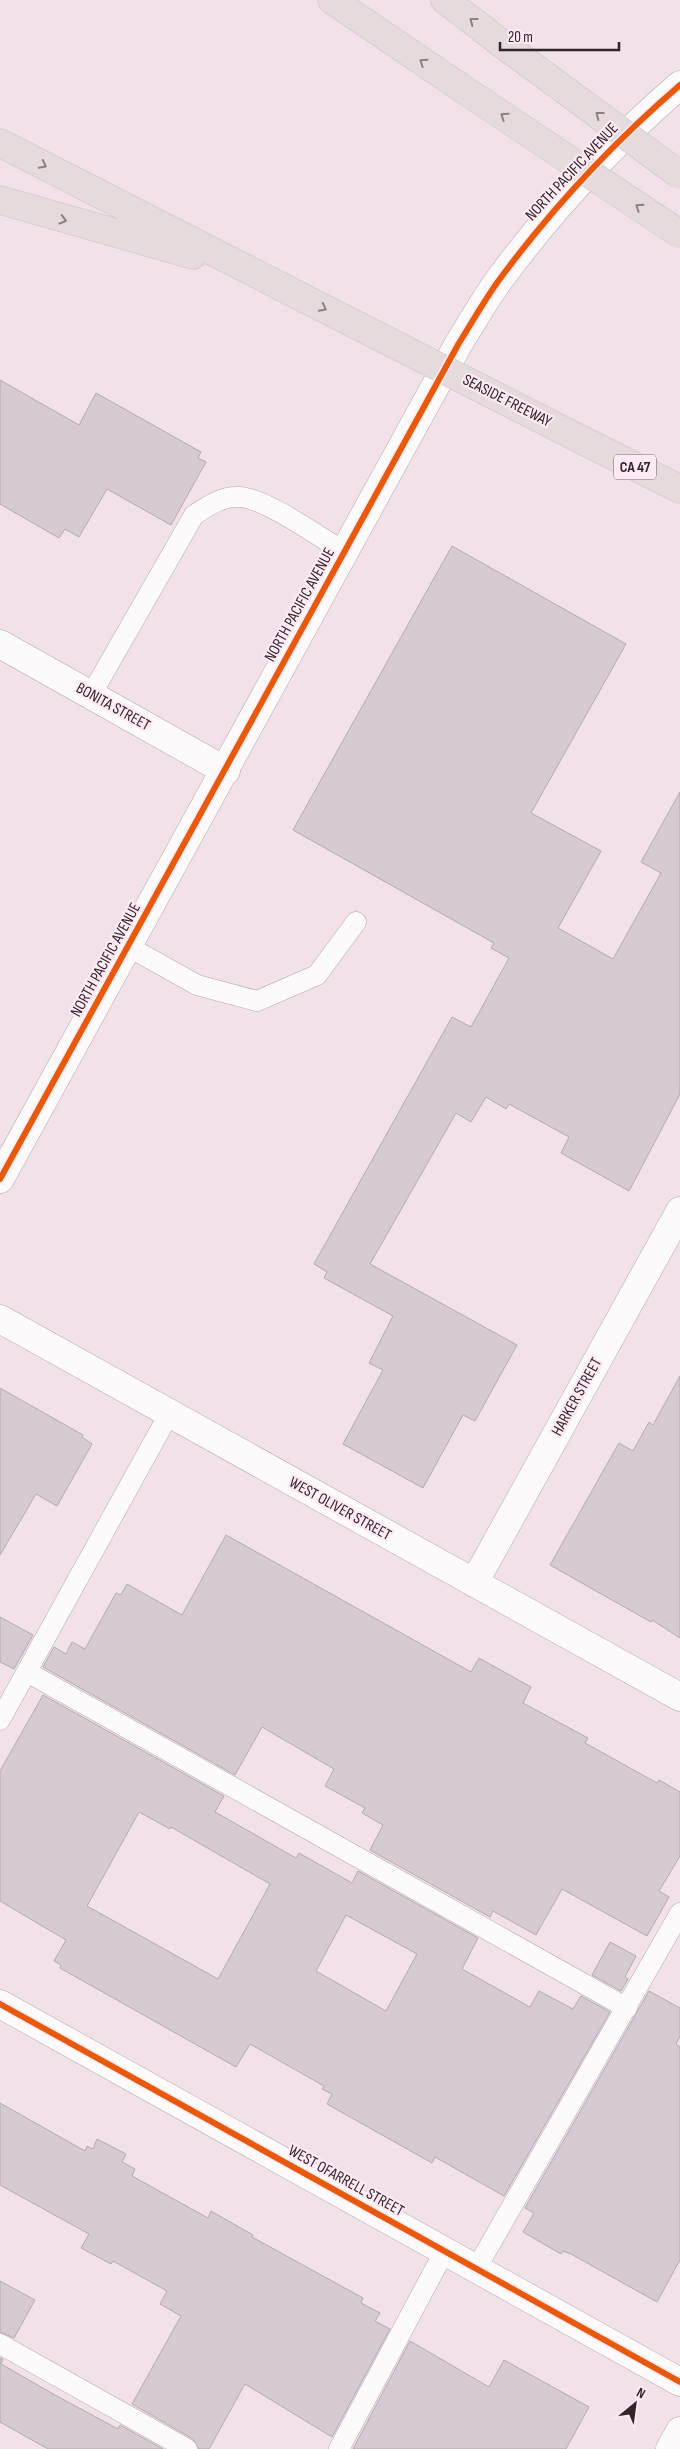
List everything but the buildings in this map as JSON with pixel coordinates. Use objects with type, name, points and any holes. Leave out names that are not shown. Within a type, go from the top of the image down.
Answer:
[{"type":"highway","points":[[332,0],[680,234]]},
{"type":"highway","points":[[445,0],[680,175]]},
{"type":"highway","points":[[0,143],[247,269]]},
{"type":"highway","points":[[0,200],[24,209],[247,269]]},
{"type":"highway","name":"SEASIDE FREEWAY","points":[[247,269],[680,490]]},
{"type":"street","name":"NORTH PACIFIC AVENUE","points":[[0,1179],[459,343],[501,277],[554,208],[644,116],[680,85]]},
{"type":"street","name":"BONITA STREET","points":[[0,644],[226,770]]},
{"type":"street","name":"HARKER STREET","points":[[474,1582],[680,1211]]},
{"type":"street","name":"WEST OLIVER STREET","points":[[0,1319],[680,1697]]},
{"type":"street","name":"WEST OFARRELL STREET","points":[[0,2004],[680,2382]]},
{"type":"street","points":[[670,2449],[680,2431]]},
{"type":"lane","points":[[91,695],[194,515],[216,501],[240,497],[265,504],[345,552]]},
{"type":"lane","points":[[129,947],[198,984],[257,1001],[317,975],[356,922]]},
{"type":"lane","points":[[0,1720],[169,1414]]},
{"type":"lane","points":[[27,1672],[627,2008]]},
{"type":"lane","points":[[476,2269],[680,1913]]},
{"type":"lane","points":[[339,2449],[444,2252]]},
{"type":"lane","points":[[0,2344],[187,2449]]},
{"type":"cycle path","points":[[0,1179],[459,343],[480,309],[522,250],[564,200],[608,152],[680,85]]},
{"type":"cycle path","points":[[0,2004],[680,2382]]}]
